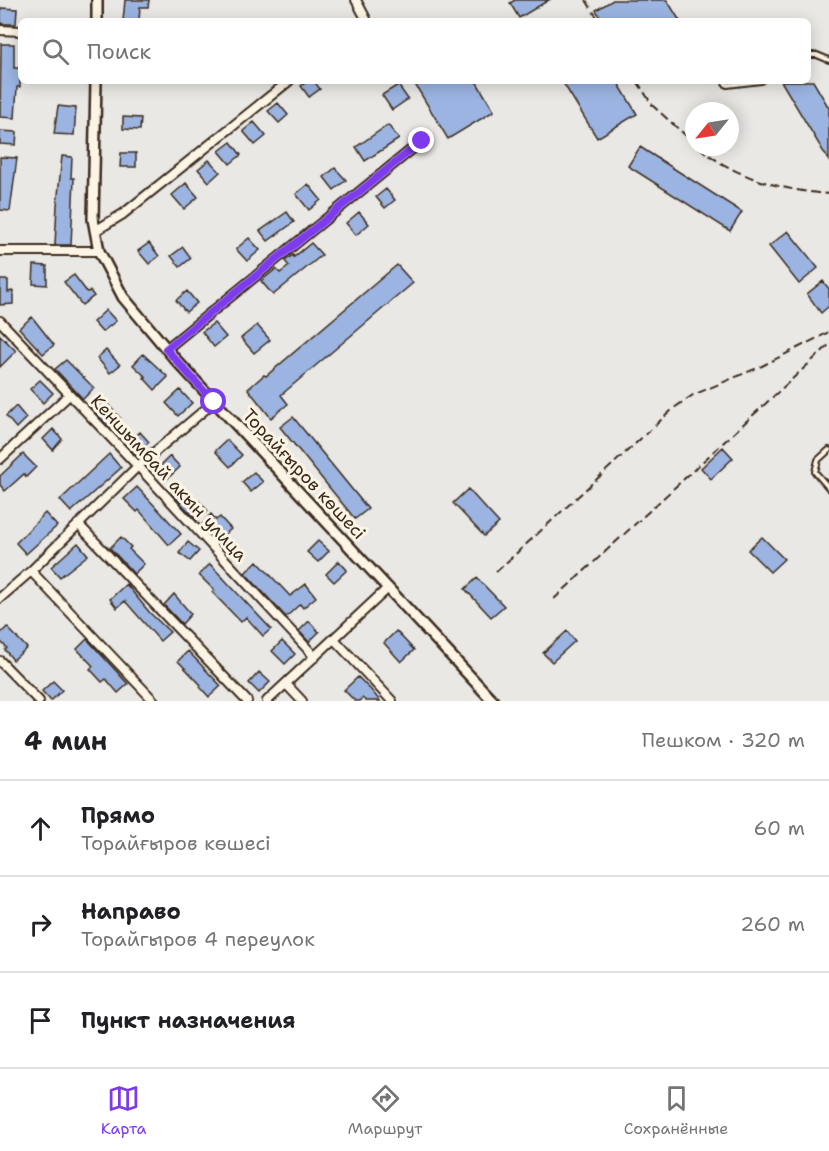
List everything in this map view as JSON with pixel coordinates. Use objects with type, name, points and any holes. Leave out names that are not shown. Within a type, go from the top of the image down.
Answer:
[{"type":"street","points":[[97,18],[98,0]]},
{"type":"street","points":[[356,0],[364,18]]},
{"type":"street","points":[[0,30],[18,31]]},
{"type":"street","name":"Торайғыров көшесі","points":[[96,84],[93,219],[99,251],[123,297],[214,402],[493,701]]},
{"type":"street","points":[[95,231],[123,214],[285,84]]},
{"type":"street","points":[[166,349],[422,141]]},
{"type":"street","points":[[0,251],[99,251]]},
{"type":"street","name":"Кеншымбай акын улица","points":[[1,323],[138,466],[315,657]]},
{"type":"street","points":[[0,459],[69,395]]},
{"type":"street","points":[[0,598],[32,571],[138,466],[214,402]]},
{"type":"street","points":[[78,524],[247,701]]},
{"type":"street","points":[[32,571],[154,701]]},
{"type":"street","points":[[267,701],[388,588]]},
{"type":"street","points":[[334,639],[392,701]]},
{"type":"street","points":[[0,661],[39,701]]},
{"type":"street","points":[[286,684],[302,701]]},
{"type":"lane","points":[[811,55],[829,60]]},
{"type":"lane","points":[[829,450],[818,460],[815,472],[829,488]]},
{"type":"building","points":[[125,0],[149,0],[148,7],[140,7],[139,18],[123,18]]},
{"type":"building","points":[[515,0],[549,0],[519,18],[510,3]]},
{"type":"building","points":[[613,0],[667,0],[678,18],[600,18],[596,10]]},
{"type":"building","points":[[1,8],[17,9],[16,24],[1,24]]},
{"type":"building","points":[[1,44],[14,44],[14,68],[18,68],[18,84],[20,84],[20,87],[17,87],[15,118],[0,117]]},
{"type":"building","points":[[813,81],[829,108],[829,161],[783,84],[811,84]]},
{"type":"building","points":[[316,84],[320,89],[309,97],[301,86]]},
{"type":"building","points":[[415,84],[478,84],[494,111],[448,139]]},
{"type":"building","points":[[564,84],[619,84],[637,114],[597,138]]},
{"type":"building","points":[[398,85],[408,99],[392,110],[382,95]]},
{"type":"building","points":[[278,103],[288,115],[279,123],[268,111]]},
{"type":"building","points":[[58,106],[76,108],[74,135],[54,134]]},
{"type":"building","points":[[123,117],[141,118],[140,130],[123,129]]},
{"type":"building","points":[[254,122],[266,136],[255,145],[243,131]]},
{"type":"building","points":[[388,125],[399,139],[365,161],[356,147]]},
{"type":"building","points":[[0,131],[17,132],[16,145],[0,144]]},
{"type":"building","points":[[231,142],[241,155],[230,164],[219,151]]},
{"type":"building","points":[[640,147],[742,212],[730,231],[628,166]]},
{"type":"building","points":[[121,153],[136,153],[136,167],[120,167]]},
{"type":"building","points":[[62,156],[72,157],[71,178],[74,178],[71,245],[55,245]]},
{"type":"building","points":[[0,157],[17,158],[10,211],[0,210]]},
{"type":"building","points":[[209,160],[220,172],[209,182],[198,169]]},
{"type":"building","points":[[335,168],[346,180],[334,190],[324,177]]},
{"type":"building","points":[[186,183],[198,197],[184,209],[172,195]]},
{"type":"building","points":[[308,184],[321,200],[309,210],[296,194]]},
{"type":"building","points":[[386,189],[395,200],[385,208],[376,197]]},
{"type":"building","points":[[287,212],[294,222],[268,241],[260,231]]},
{"type":"building","points":[[359,212],[369,224],[356,235],[346,223]]},
{"type":"building","points":[[788,231],[818,268],[799,284],[769,246]]},
{"type":"building","points":[[249,238],[260,250],[247,261],[236,249]]},
{"type":"building","points":[[149,243],[159,256],[149,264],[138,251]]},
{"type":"building","points":[[311,243],[322,255],[273,295],[261,281],[276,269],[280,273],[289,266],[285,261],[293,255],[294,257]]},
{"type":"building","points":[[183,247],[191,258],[180,267],[171,256]]},
{"type":"building","points":[[34,265],[47,266],[47,285],[33,284]]},
{"type":"building","points":[[397,265],[413,283],[281,395],[288,404],[271,418],[248,389]]},
{"type":"building","points":[[74,275],[87,292],[90,291],[94,296],[82,305],[64,282]]},
{"type":"building","points":[[0,280],[8,280],[8,292],[13,291],[13,304],[0,305]]},
{"type":"building","points":[[823,281],[829,289],[829,306],[821,313],[807,294]]},
{"type":"building","points":[[187,291],[197,303],[186,312],[176,300]]},
{"type":"building","points":[[106,310],[116,321],[102,332],[93,322]]},
{"type":"building","points":[[32,317],[54,345],[43,354],[19,328]]},
{"type":"building","points":[[214,323],[226,337],[214,347],[202,332]]},
{"type":"building","points":[[257,325],[270,340],[254,353],[241,338]]},
{"type":"building","points":[[0,335],[16,351],[0,367]]},
{"type":"building","points":[[106,350],[120,365],[110,373],[97,358]]},
{"type":"building","points":[[143,354],[168,377],[155,390],[144,378],[146,377],[133,365]]},
{"type":"building","points":[[66,360],[94,388],[83,399],[55,369]]},
{"type":"building","points":[[40,380],[53,393],[43,403],[30,389]]},
{"type":"building","points":[[180,390],[192,403],[178,416],[166,403]]},
{"type":"building","points":[[102,398],[121,419],[110,428],[91,408]]},
{"type":"building","points":[[16,406],[26,418],[16,428],[6,416]]},
{"type":"building","points":[[293,417],[368,509],[355,519],[280,427]]},
{"type":"building","points":[[53,429],[62,439],[53,450],[43,439]]},
{"type":"building","points":[[140,432],[149,442],[136,455],[126,445]]},
{"type":"building","points":[[227,440],[242,455],[230,467],[215,451]]},
{"type":"building","points":[[723,447],[733,458],[711,479],[701,468]]},
{"type":"building","points":[[23,454],[36,467],[26,477],[24,474],[5,491],[0,485],[0,476]]},
{"type":"building","points":[[109,454],[121,468],[71,512],[60,500]]},
{"type":"building","points":[[170,456],[180,467],[166,480],[156,470]]},
{"type":"building","points":[[254,472],[263,482],[251,492],[242,482]]},
{"type":"building","points":[[137,487],[181,534],[169,545],[139,510],[137,512],[124,499]]},
{"type":"building","points":[[179,488],[193,504],[198,500],[208,511],[197,520],[172,494]]},
{"type":"building","points":[[468,489],[499,523],[484,536],[453,503]]},
{"type":"building","points":[[45,513],[57,526],[26,554],[16,543]]},
{"type":"building","points":[[211,514],[216,520],[220,517],[231,529],[217,542],[201,526]]},
{"type":"building","points":[[121,537],[144,564],[134,574],[110,548]]},
{"type":"building","points":[[762,537],[784,559],[770,572],[748,550]]},
{"type":"building","points":[[318,541],[329,551],[318,562],[307,552]]},
{"type":"building","points":[[188,542],[199,551],[190,561],[179,553]]},
{"type":"building","points":[[78,543],[88,555],[60,577],[51,567]]},
{"type":"building","points":[[257,561],[290,596],[306,584],[316,597],[303,608],[300,604],[286,617],[245,573]]},
{"type":"building","points":[[339,561],[347,570],[334,582],[326,574]]},
{"type":"building","points":[[210,564],[271,629],[263,636],[246,617],[241,622],[199,575]]},
{"type":"building","points":[[477,578],[504,606],[491,617],[465,589]]},
{"type":"building","points":[[126,584],[150,613],[170,632],[160,641],[125,601],[117,608],[110,599]]},
{"type":"building","points":[[174,594],[191,614],[182,624],[164,605]]},
{"type":"building","points":[[309,621],[319,632],[309,642],[299,631]]},
{"type":"building","points":[[7,627],[27,648],[13,660],[5,650],[7,648],[0,641],[0,634]]},
{"type":"building","points":[[396,631],[414,650],[401,662],[384,643]]},
{"type":"building","points":[[567,631],[575,641],[552,662],[543,653]]},
{"type":"building","points":[[87,639],[128,684],[118,693],[106,679],[102,682],[90,669],[93,666],[77,649]]},
{"type":"building","points":[[282,641],[295,654],[285,664],[272,651]]},
{"type":"building","points":[[188,651],[221,686],[209,697],[178,661]]},
{"type":"building","points":[[259,672],[270,682],[259,693],[249,683]]},
{"type":"building","points":[[358,677],[380,701],[366,701],[362,698],[355,701],[344,690]]},
{"type":"building","points":[[53,681],[62,690],[51,701],[42,691]]},
{"type":"railway","points":[[586,0],[597,18]]},
{"type":"railway","points":[[639,84],[653,106],[685,135]]},
{"type":"railway","points":[[710,156],[727,167],[760,181],[795,190],[829,194]]},
{"type":"railway","points":[[496,572],[674,408],[693,395],[762,366],[829,332]]},
{"type":"railway","points":[[554,599],[829,345]]},
{"type":"route","points":[[214,402],[166,349],[422,141]]}]
